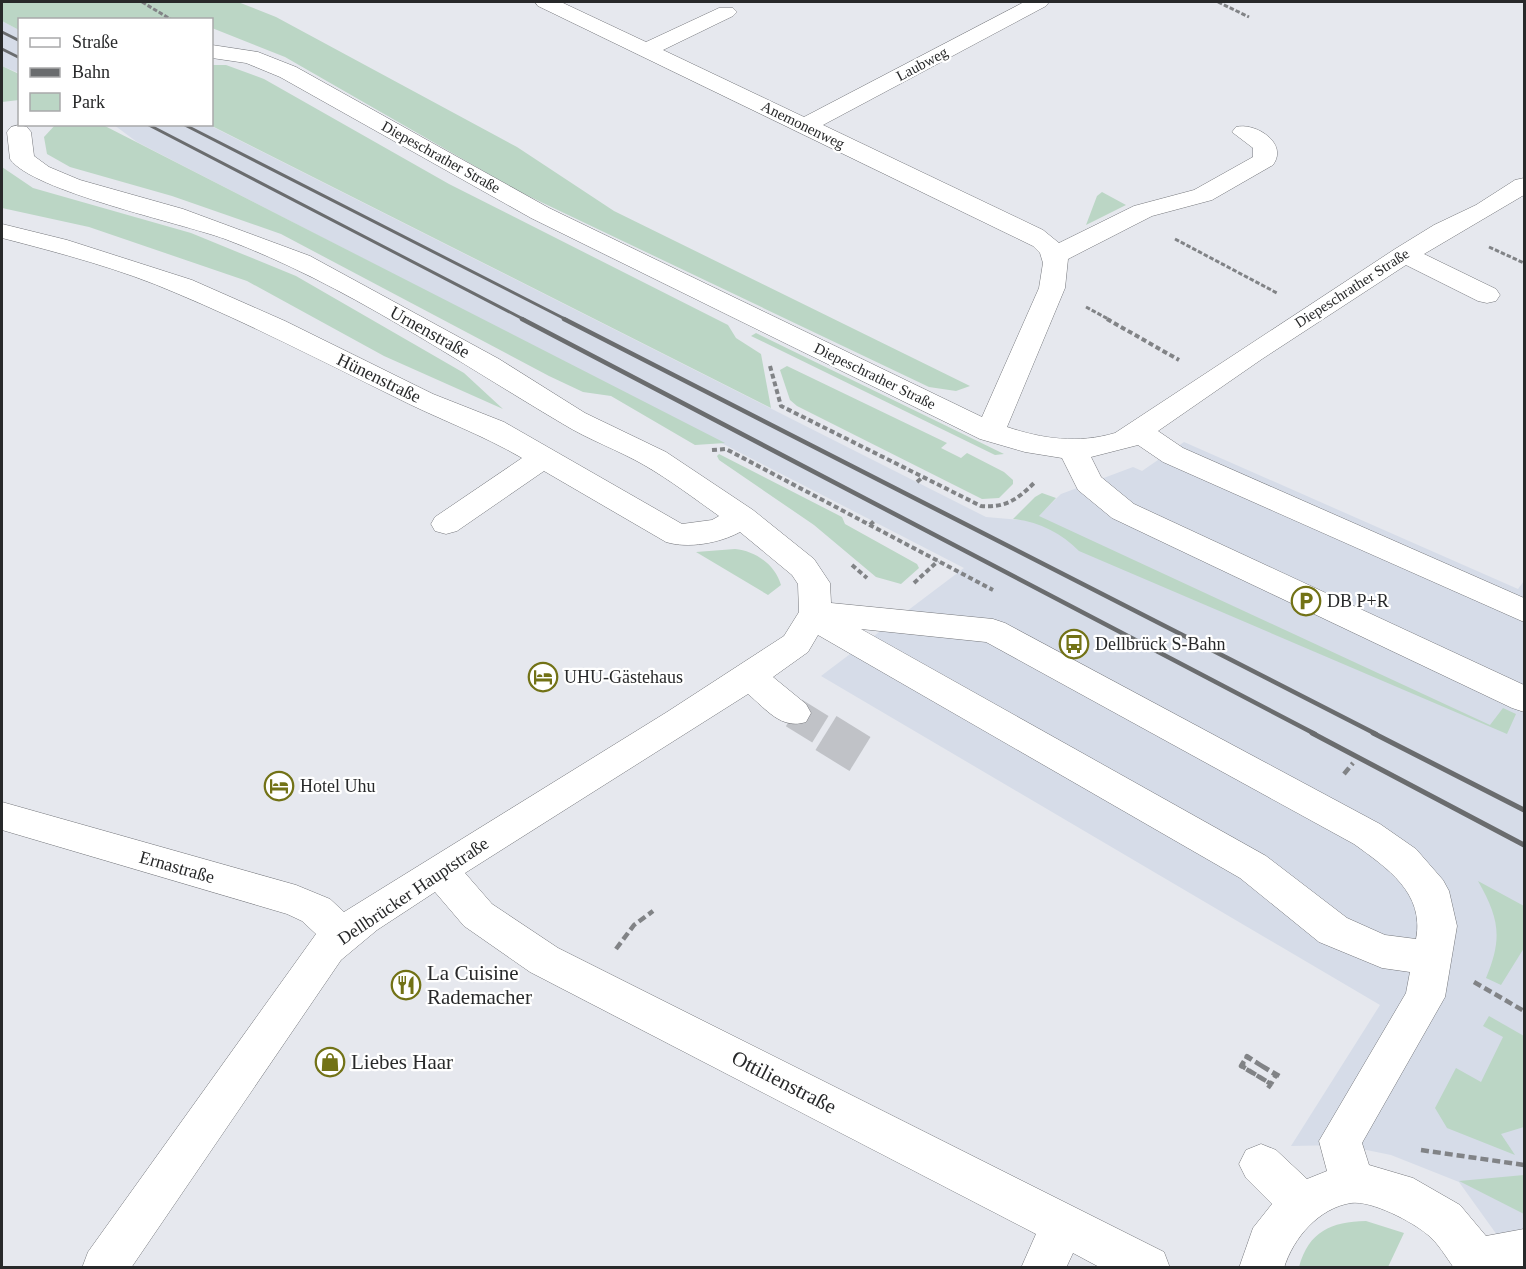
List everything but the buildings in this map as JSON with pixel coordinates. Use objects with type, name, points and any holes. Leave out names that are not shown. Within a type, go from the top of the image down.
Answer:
[{"type":"street","name":"Anemonenweg","points":[[546,2],[1034,235],[1055,255]]},
{"type":"street","name":"Laubweg","points":[[804,126],[1039,2]]},
{"type":"street","points":[[646,50],[726,12]]},
{"type":"street","name":"Diepeschrather Straße","points":[[213,52],[250,57],[288,72],[540,213],[990,432],[1038,447],[1065,450],[1101,448],[1125,440],[1404,254],[1443,230],[1485,210],[1524,185]]},
{"type":"street","name":"Urnenstraße","points":[[16,128],[22,159],[40,172],[71,185],[224,231],[301,261],[489,365],[575,419],[656,459],[742,517],[803,567],[814,583],[814,615]]},
{"type":"street","points":[[990,432],[1052,288],[1057,268],[1055,255],[1143,211],[1203,195],[1265,160],[1265,145],[1244,132]]},
{"type":"street","name":"Hünenstraße","points":[[2,231],[58,245],[183,286],[275,327],[423,400],[494,429],[677,535],[719,530],[742,517]]},
{"type":"street","points":[[1404,254],[1487,295]]},
{"type":"street","points":[[1138,431],[1173,455],[1524,611]]},
{"type":"street","points":[[1065,450],[1089,483],[1123,511],[1524,699]]},
{"type":"street","points":[[446,524],[543,458]]},
{"type":"street","points":[[814,615],[880,619],[993,631],[1367,834],[1404,860],[1430,891],[1438,926],[1425,997],[1340,1141],[1352,1182]]},
{"type":"street","points":[[814,615],[1253,867],[1334,930],[1382,951],[1432,958]]},
{"type":"street","name":"Dellbrücker Hauptstraße","points":[[104,1268],[327,948],[343,934],[440,871],[796,644],[814,615]]},
{"type":"street","points":[[749,676],[794,713]]},
{"type":"street","name":"Ernastraße","points":[[2,816],[296,902],[316,910],[343,934]]},
{"type":"street","name":"Ottilienstraße","points":[[440,871],[478,915],[544,960],[1148,1268]]},
{"type":"street","points":[[1261,1164],[1301,1202]]},
{"type":"street","points":[[1261,1268],[1269,1243],[1301,1202],[1352,1182],[1398,1193],[1443,1220],[1480,1264],[1524,1251]]},
{"type":"street","points":[[1043,1268],[1063,1224]]},
{"type":"path","points":[[142,2],[169,18]]},
{"type":"path","points":[[1218,2],[1249,17]]},
{"type":"path","points":[[1132,216],[1314,313]]},
{"type":"path","points":[[1052,288],[1214,380]]},
{"type":"path","points":[[774,358],[770,364],[781,406],[981,506],[999,509],[1012,504],[1065,450]]},
{"type":"path","points":[[710,450],[726,449],[996,592]]},
{"type":"path","points":[[918,482],[923,477]]},
{"type":"path","points":[[870,525],[874,521]]},
{"type":"path","points":[[590,983],[634,925],[653,911]]},
{"type":"path","points":[[1432,958],[1524,1011]]},
{"type":"path","points":[[1247,1056],[1276,1075],[1269,1086],[1241,1066],[1247,1056]]},
{"type":"path","points":[[1269,1086],[1242,1066],[1247,1057],[1281,1077]]},
{"type":"shaded area","points":[[2,21],[18,29],[18,73],[2,66]]},
{"type":"shaded area","points":[[115,126],[211,126],[986,517],[1033,521],[1061,494],[1133,467],[1142,471],[1184,442],[1518,589],[1524,581],[1524,1267],[1520,1267],[1459,1182],[1391,1155],[1342,1145],[1291,1146],[1380,1005],[821,676],[964,568],[137,142]]},
{"type":"green space","points":[[2,2],[238,2],[276,17],[517,147],[614,211],[970,386],[956,391],[929,387],[520,192],[285,57],[213,28],[213,18],[18,18],[18,29],[2,21]]},
{"type":"green space","points":[[213,65],[226,65],[264,79],[449,184],[728,325],[736,338],[761,354],[771,408],[212,126]]},
{"type":"green space","points":[[2,66],[18,74],[18,100],[2,102]]},
{"type":"green space","points":[[54,126],[105,126],[725,443],[695,445],[611,396],[583,392],[549,376],[281,234],[172,196],[70,167],[47,154],[44,137]]},
{"type":"green space","points":[[2,167],[33,188],[191,233],[296,276],[464,373],[503,409],[384,356],[247,281],[89,227],[2,208]]},
{"type":"green space","points":[[1102,192],[1126,205],[1086,225],[1097,196]]},
{"type":"green space","points":[[756,333],[1004,454],[995,455],[751,336]]},
{"type":"green space","points":[[787,366],[947,443],[941,448],[961,458],[967,453],[1004,472],[1013,480],[1013,484],[999,498],[982,499],[797,406],[790,400],[780,370]]},
{"type":"green space","points":[[719,454],[842,517],[845,524],[917,564],[919,568],[901,584],[876,577],[814,525],[719,460],[717,456]]},
{"type":"green space","points":[[1042,493],[1056,498],[1039,516],[1490,725],[1503,708],[1516,714],[1507,734],[1079,551],[1057,533],[1040,525],[1013,519]]},
{"type":"green space","points":[[735,549],[763,560],[774,571],[781,585],[768,595],[696,552]]},
{"type":"green space","points":[[1478,881],[1524,906],[1524,948],[1501,985],[1486,978],[1495,951],[1496,928],[1490,906]]},
{"type":"green space","points":[[1489,1016],[1524,1036],[1524,1127],[1501,1134],[1515,1155],[1447,1128],[1435,1108],[1456,1068],[1481,1082],[1503,1037],[1483,1026]]},
{"type":"green space","points":[[1524,1175],[1524,1214],[1459,1181]]},
{"type":"green space","points":[[1366,1221],[1404,1233],[1388,1267],[1299,1267],[1309,1245],[1323,1231],[1342,1224]]},
{"type":"tunnel","points":[[794,713],[828,734]]},
{"type":"tunnel","points":[[826,733],[860,754]]},
{"type":"railway","points":[[2,32],[18,40]]},
{"type":"railway","points":[[2,49],[18,57]]},
{"type":"railway","points":[[151,126],[525,320]]},
{"type":"railway","points":[[187,126],[567,320]]},
{"type":"railway","points":[[522,319],[1315,734]]},
{"type":"railway","points":[[564,319],[1376,734]]},
{"type":"railway","points":[[1312,733],[1524,845]]},
{"type":"railway","points":[[1373,733],[1524,810]]},
{"type":"place","name":"DB P+R","points":[[1306,601]]},
{"type":"place","name":"Dellbrück S-Bahn","points":[[1074,644]]},
{"type":"place","name":"UHU-Gästehaus","points":[[543,677]]},
{"type":"place","name":"Hotel Uhu","points":[[279,786]]},
{"type":"place","name":"La Cuisine Rademacher","points":[[406,985]]},
{"type":"place","name":"Liebes Haar","points":[[330,1062]]}]
